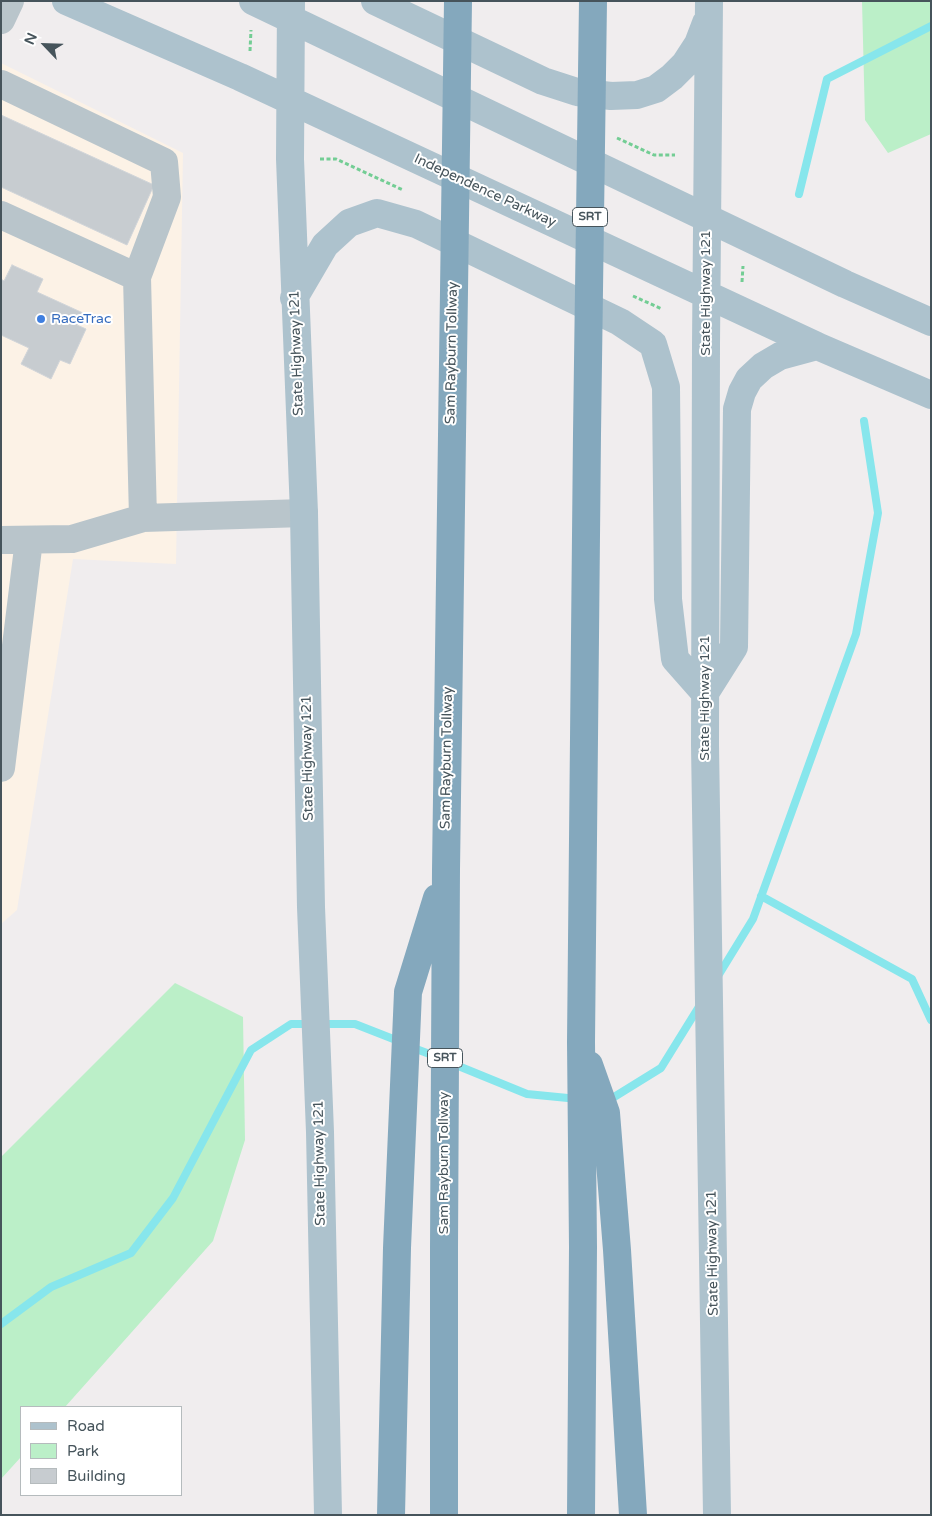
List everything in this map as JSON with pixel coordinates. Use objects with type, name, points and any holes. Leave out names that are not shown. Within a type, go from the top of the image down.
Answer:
[{"type":"highway","name":"Sam Rayburn Tollway","points":[[444,1515],[446,869],[458,1]]},
{"type":"highway","name":"SRT","points":[[581,1515],[583,1246],[581,1042],[586,434],[593,1]]},
{"type":"highway","points":[[391,1515],[397,1248],[408,992],[446,869]]},
{"type":"highway","points":[[581,1042],[606,1114],[617,1250],[633,1515]]},
{"type":"main road","name":"Independence Parkway","points":[[66,1],[290,100],[817,346],[931,395]]},
{"type":"main road","points":[[375,1],[543,81],[577,92],[611,96],[637,95],[656,88],[672,78],[685,64],[698,44],[709,9]]},
{"type":"main road","name":"State Highway 121","points":[[709,9],[706,217],[705,746],[717,1515]]},
{"type":"main road","name":"State Highway 121","points":[[290,10],[294,299],[304,513],[328,1515]]},
{"type":"main road","points":[[252,11],[290,10],[706,217],[845,284],[931,322]]},
{"type":"main road","points":[[294,299],[325,245],[349,223],[377,214],[416,224],[620,322],[653,344],[666,388],[668,599],[675,659],[705,694],[734,647],[737,409],[742,392],[750,379],[763,366],[780,356],[817,346]]},
{"type":"lane","points":[[1,20],[10,1]]},
{"type":"lane","points":[[1,84],[164,162],[167,197],[137,277],[143,518]]},
{"type":"lane","points":[[1,215],[137,277]]},
{"type":"lane","points":[[1,540],[72,539],[143,518],[304,513]]},
{"type":"lane","points":[[1,768],[29,540]]},
{"type":"path","points":[[250,54],[252,11]]},
{"type":"path","points":[[742,283],[743,259]]},
{"type":"shaded area","points":[[1,63],[183,153],[176,564],[73,559],[17,910],[1,924]]},
{"type":"green space","points":[[862,1],[931,1],[931,134],[888,153],[865,120]]},
{"type":"green space","points":[[175,983],[243,1017],[245,1140],[213,1241],[66,1406],[20,1406],[20,1458],[1,1479],[1,1157]]},
{"type":"building","points":[[1,115],[154,185],[127,245],[1,187]]},
{"type":"building","name":"RaceTrac","points":[[12,265],[43,279],[37,292],[83,313],[77,325],[86,329],[70,364],[60,360],[51,379],[21,364],[29,348],[1,335],[1,279],[4,281]]},
{"type":"waterway","points":[[799,194],[827,79],[931,26]]},
{"type":"waterway","points":[[718,976],[753,919],[856,634],[878,513],[864,421]]},
{"type":"waterway","points":[[761,896],[912,979],[931,1020]]},
{"type":"waterway","points":[[606,1102],[661,1068],[700,1005]]},
{"type":"waterway","points":[[1,1324],[51,1287],[131,1253],[173,1198],[251,1050],[291,1024],[355,1024],[401,1042]]},
{"type":"waterway","points":[[411,1047],[440,1058]]},
{"type":"waterway","points":[[451,1063],[527,1094],[578,1099]]},
{"type":"place","name":"RaceTrac","points":[[41,319]]}]
